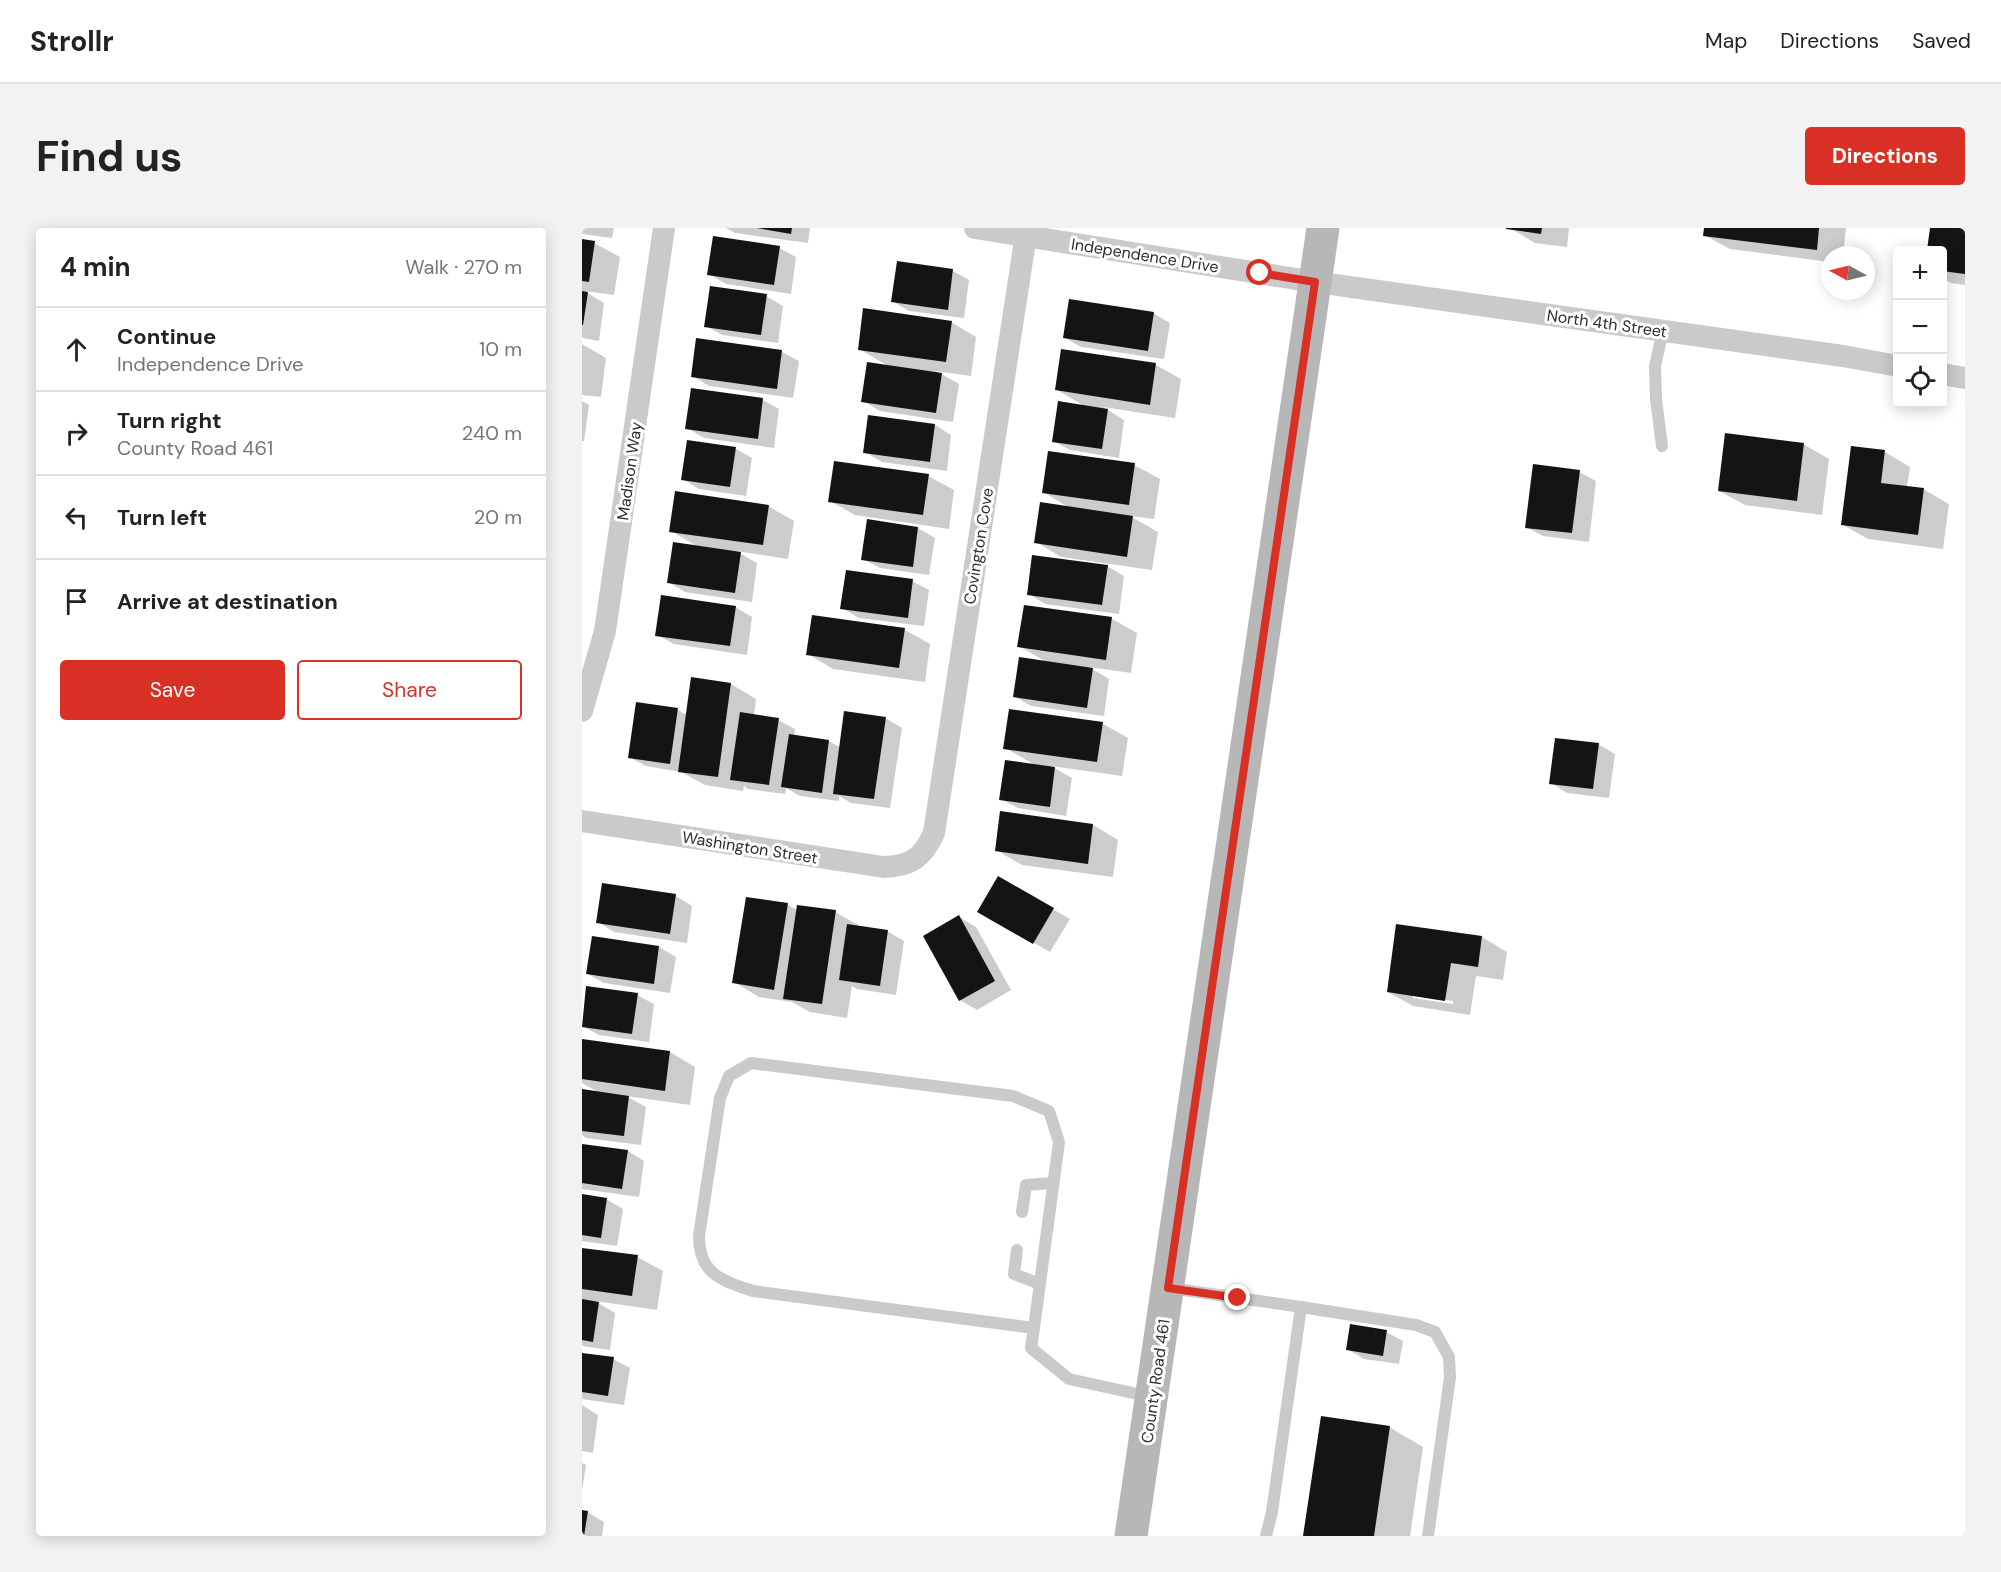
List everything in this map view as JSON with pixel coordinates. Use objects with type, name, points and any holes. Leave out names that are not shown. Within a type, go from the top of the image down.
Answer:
[{"type":"main road","name":"County Road 461","points":[[1131,1536],[1323,228]]},
{"type":"street","name":"Madison Way","points":[[582,711],[605,631],[664,228]]},
{"type":"street","name":"Independence Drive","points":[[975,228],[1027,233],[1315,282]]},
{"type":"street","name":"Covington Cove","points":[[916,859],[927,848],[934,833],[1027,233]]},
{"type":"street","name":"North 4th Street","points":[[1315,282],[1843,356],[1893,365]]},
{"type":"street","points":[[1947,375],[1965,378]]},
{"type":"street","name":"Washington Street","points":[[582,820],[884,867],[902,867],[916,859]]},
{"type":"lane","points":[[1662,446],[1656,399],[1655,366],[1663,331]]},
{"type":"lane","points":[[1034,1328],[753,1291],[729,1283],[709,1270],[699,1252],[699,1236],[720,1098],[729,1076],[751,1063],[1013,1096],[1049,1111],[1059,1142],[1053,1183],[1040,1284],[1034,1328],[1031,1348],[1069,1379],[1152,1398]]},
{"type":"lane","points":[[1022,1212],[1026,1185],[1053,1183]]},
{"type":"lane","points":[[1017,1250],[1014,1274],[1040,1284]]},
{"type":"lane","points":[[1168,1288],[1416,1325],[1435,1332],[1449,1357],[1450,1377],[1428,1536]]},
{"type":"lane","points":[[1266,1536],[1272,1512],[1301,1307]]},
{"type":"building","points":[[757,228],[792,228],[791,234]]},
{"type":"building","points":[[1506,228],[1542,228],[1541,234]]},
{"type":"building","points":[[1704,228],[1819,228],[1817,250],[1703,236]]},
{"type":"building","points":[[1930,228],[1965,228],[1965,274],[1947,272],[1947,246],[1928,246]]},
{"type":"building","points":[[713,236],[780,246],[774,285],[707,275]]},
{"type":"building","points":[[582,239],[595,241],[589,282],[582,281]]},
{"type":"building","points":[[897,261],[953,269],[948,310],[891,302]]},
{"type":"building","points":[[710,286],[767,294],[761,335],[704,327]]},
{"type":"building","points":[[582,291],[588,292],[583,325],[582,325]]},
{"type":"building","points":[[1069,299],[1154,312],[1148,351],[1063,338]]},
{"type":"building","points":[[863,308],[952,321],[946,362],[858,350]]},
{"type":"building","points":[[696,338],[782,350],[777,389],[691,377]]},
{"type":"building","points":[[1061,349],[1156,363],[1150,405],[1055,390]]},
{"type":"building","points":[[867,362],[942,373],[936,413],[861,402]]},
{"type":"building","points":[[691,388],[763,398],[758,439],[685,429]]},
{"type":"building","points":[[1058,401],[1108,409],[1102,449],[1052,442]]},
{"type":"building","points":[[868,415],[935,424],[930,462],[863,453]]},
{"type":"building","points":[[1725,433],[1804,443],[1797,501],[1718,491]]},
{"type":"building","points":[[687,440],[736,447],[730,487],[681,480]]},
{"type":"building","points":[[1851,446],[1885,450],[1881,483],[1924,488],[1918,535],[1841,525]]},
{"type":"building","points":[[1048,451],[1135,463],[1129,505],[1042,493]]},
{"type":"building","points":[[834,461],[929,474],[923,515],[828,502]]},
{"type":"building","points":[[1533,464],[1580,470],[1572,533],[1525,528]]},
{"type":"building","points":[[675,491],[769,505],[763,545],[669,532]]},
{"type":"building","points":[[1040,502],[1133,516],[1127,557],[1034,543]]},
{"type":"building","points":[[867,519],[918,527],[913,567],[861,560]]},
{"type":"building","points":[[673,542],[741,552],[735,593],[667,583]]},
{"type":"building","points":[[1032,555],[1108,565],[1102,605],[1027,595]]},
{"type":"building","points":[[846,570],[913,579],[908,618],[840,609]]},
{"type":"building","points":[[661,595],[736,606],[730,646],[655,636]]},
{"type":"building","points":[[1024,605],[1112,617],[1106,660],[1017,647]]},
{"type":"building","points":[[812,615],[905,628],[899,668],[806,655]]},
{"type":"building","points":[[1019,657],[1093,668],[1087,708],[1013,697]]},
{"type":"building","points":[[691,677],[731,683],[718,777],[678,772]]},
{"type":"building","points":[[636,702],[678,708],[670,764],[628,758]]},
{"type":"building","points":[[1009,709],[1103,722],[1097,762],[1003,749]]},
{"type":"building","points":[[844,711],[886,717],[874,799],[833,794]]},
{"type":"building","points":[[740,712],[779,718],[769,785],[730,780]]},
{"type":"building","points":[[789,734],[829,740],[822,793],[781,787]]},
{"type":"building","points":[[1555,738],[1599,743],[1593,789],[1549,784]]},
{"type":"building","points":[[1005,760],[1055,767],[1050,807],[999,800]]},
{"type":"building","points":[[1000,811],[1093,824],[1088,864],[995,851]]},
{"type":"building","points":[[998,876],[1054,908],[1033,944],[977,912]]},
{"type":"building","points":[[602,883],[676,894],[670,934],[596,923]]},
{"type":"building","points":[[746,897],[788,903],[774,990],[732,983]]},
{"type":"building","points":[[797,905],[836,910],[822,1004],[783,999]]},
{"type":"building","points":[[959,915],[995,981],[959,1001],[923,936]]},
{"type":"building","points":[[847,924],[888,930],[880,986],[839,980]]},
{"type":"building","points":[[1396,924],[1482,936],[1478,967],[1451,963],[1445,1001],[1387,992]]},
{"type":"building","points":[[592,936],[659,946],[654,984],[586,974]]},
{"type":"building","points":[[586,986],[638,993],[632,1034],[582,1027]]},
{"type":"building","points":[[582,1039],[670,1051],[665,1091],[582,1079]]},
{"type":"building","points":[[582,1089],[629,1096],[624,1136],[582,1131]]},
{"type":"building","points":[[582,1144],[628,1150],[622,1189],[582,1183]]},
{"type":"building","points":[[582,1194],[607,1198],[601,1238],[582,1235]]},
{"type":"building","points":[[582,1248],[638,1255],[632,1296],[582,1289]]},
{"type":"building","points":[[582,1299],[599,1302],[593,1342],[582,1340]]},
{"type":"building","points":[[1350,1324],[1387,1330],[1383,1356],[1346,1350]]},
{"type":"building","points":[[582,1353],[614,1357],[608,1396],[582,1392]]},
{"type":"building","points":[[1321,1416],[1390,1426],[1374,1536],[1303,1536]]},
{"type":"building","points":[[582,1510],[588,1511],[584,1536],[582,1536]]},
{"type":"route","points":[[1238,1298],[1168,1288],[1315,282],[1260,273]]}]
